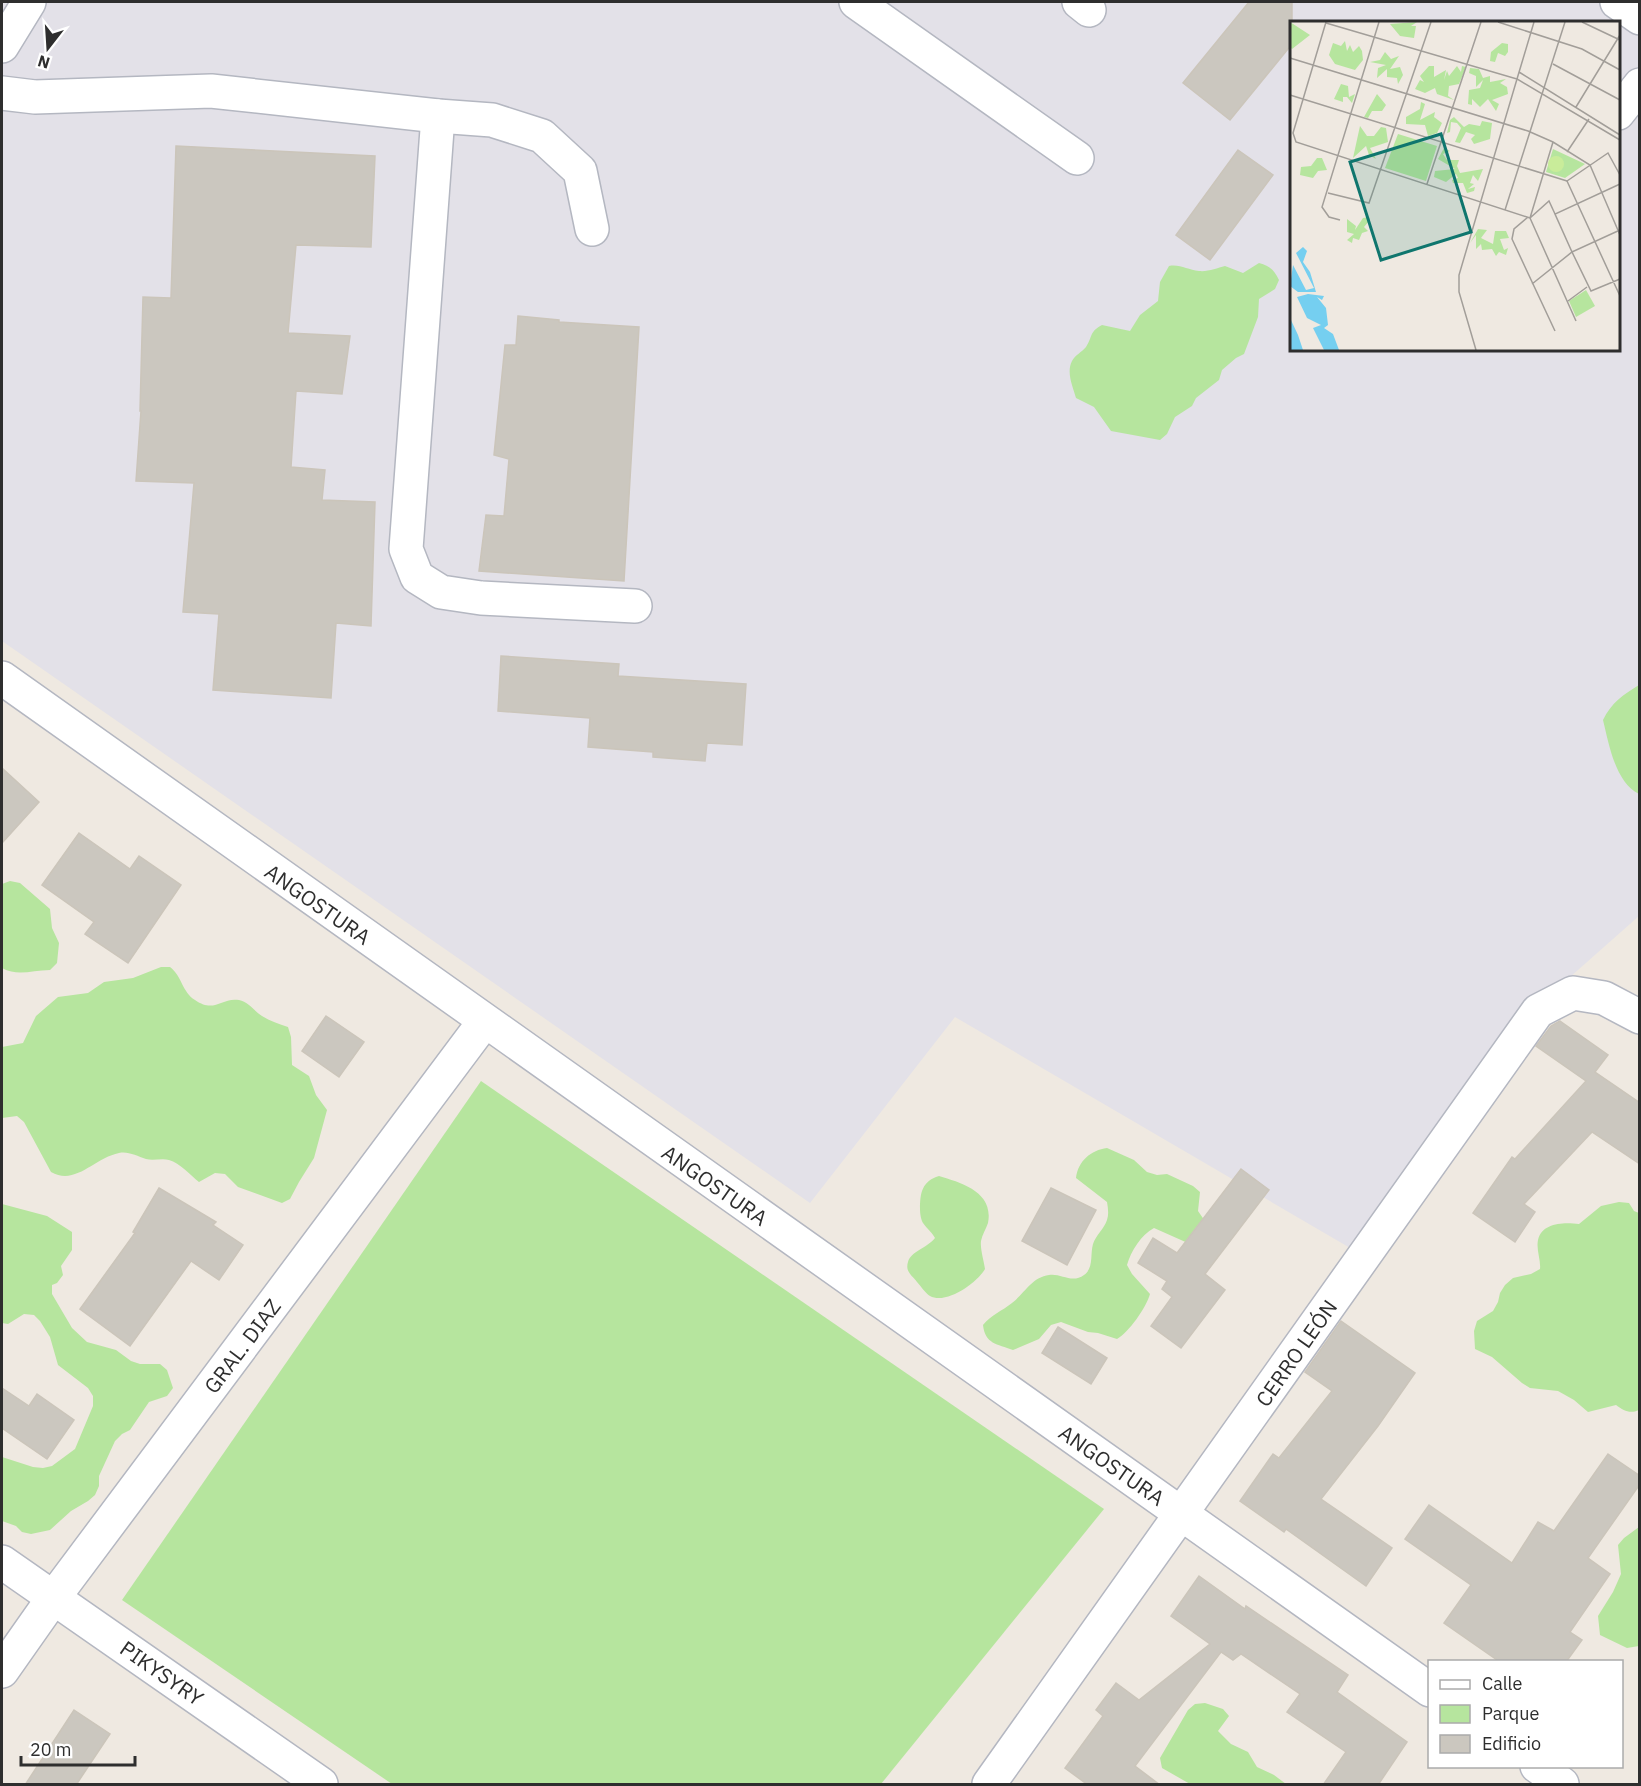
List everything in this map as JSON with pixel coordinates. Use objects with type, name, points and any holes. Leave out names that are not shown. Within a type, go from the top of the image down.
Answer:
[{"type":"street","points":[[2,46],[29,2]]},
{"type":"street","points":[[856,2],[1077,158]]},
{"type":"street","points":[[1617,2],[1640,18]]},
{"type":"street","points":[[1620,110],[1640,85]]},
{"type":"street","points":[[2,93],[35,97],[211,91],[492,120],[542,136],[579,171],[592,229]]},
{"type":"street","points":[[438,116],[406,549],[417,577],[441,592],[482,598],[635,606]]},
{"type":"street","name":"ANGOSTURA","points":[[2,678],[484,1022],[1428,1689]]},
{"type":"street","name":"CERRO LEÓN","points":[[989,1785],[1538,1011],[1573,993],[1604,998],[1640,1017]]},
{"type":"street","name":"GRAL. DIAZ","points":[[2,1671],[54,1597],[484,1022]]},
{"type":"street","name":"PIKYSYRY","points":[[2,1562],[321,1785]]},
{"type":"street","points":[[1538,1768],[1562,1785]]},
{"type":"shaded area","points":[[2,2],[1639,2],[1639,916],[1518,1023],[1369,1259],[955,1017],[810,1203],[2,641]]},
{"type":"green space","points":[[1259,263],[1271,269],[1279,280],[1275,289],[1259,299],[1258,317],[1244,354],[1222,370],[1219,380],[1196,398],[1192,406],[1175,417],[1167,434],[1160,440],[1111,431],[1094,407],[1076,398],[1070,375],[1070,365],[1073,359],[1086,347],[1095,330],[1102,325],[1130,331],[1140,315],[1158,301],[1160,282],[1169,266],[1202,271],[1225,266],[1243,273]]},
{"type":"green space","points":[[1639,685],[1639,794],[1624,781],[1614,762],[1603,720],[1618,700]]},
{"type":"green space","points":[[10,881],[20,883],[50,909],[52,928],[59,943],[57,963],[50,970],[19,973],[2,968],[2,884]]},
{"type":"green space","points":[[161,967],[170,967],[187,993],[202,1004],[213,1005],[239,1000],[265,1018],[288,1027],[291,1037],[292,1065],[309,1076],[316,1095],[327,1110],[314,1158],[290,1199],[282,1203],[238,1187],[225,1174],[215,1173],[199,1182],[181,1166],[166,1159],[149,1160],[126,1153],[110,1156],[69,1176],[60,1175],[51,1172],[24,1122],[17,1116],[2,1118],[2,1047],[23,1043],[36,1016],[58,997],[88,993],[104,982],[133,978]]},
{"type":"green space","points":[[481,1081],[1104,1509],[881,1784],[392,1784],[122,1600]]},
{"type":"green space","points":[[1107,1148],[1134,1160],[1147,1172],[1157,1175],[1167,1174],[1193,1186],[1200,1192],[1198,1211],[1209,1227],[1190,1244],[1154,1228],[1141,1239],[1127,1265],[1150,1294],[1136,1319],[1117,1339],[1061,1322],[1051,1325],[1039,1339],[1013,1350],[989,1340],[983,1325],[1012,1303],[1033,1282],[1049,1275],[1080,1278],[1089,1269],[1093,1244],[1107,1220],[1108,1206],[1107,1202],[1076,1178],[1079,1166],[1086,1157]]},
{"type":"green space","points":[[939,1176],[974,1190],[981,1196],[989,1212],[988,1223],[981,1241],[985,1269],[968,1286],[944,1298],[930,1296],[907,1268],[912,1255],[935,1238],[922,1222],[920,1203],[923,1188],[933,1178]]},
{"type":"green space","points":[[1619,1202],[1629,1203],[1634,1211],[1639,1213],[1639,1410],[1627,1411],[1616,1405],[1588,1412],[1574,1400],[1558,1391],[1530,1388],[1522,1383],[1492,1357],[1475,1349],[1474,1331],[1477,1321],[1493,1311],[1505,1285],[1513,1278],[1531,1274],[1540,1269],[1538,1240],[1544,1230],[1555,1224],[1579,1224],[1601,1206]]},
{"type":"green space","points":[[2,1204],[47,1216],[72,1232],[72,1250],[61,1266],[63,1275],[57,1283],[52,1285],[52,1294],[72,1328],[87,1342],[116,1350],[131,1361],[140,1364],[160,1364],[167,1370],[173,1388],[167,1396],[149,1402],[130,1430],[115,1441],[99,1476],[99,1486],[95,1495],[71,1511],[50,1530],[31,1534],[22,1532],[16,1526],[2,1521],[2,1457],[33,1467],[52,1466],[75,1449],[93,1406],[93,1396],[88,1388],[58,1365],[50,1337],[34,1315],[24,1314],[8,1324],[2,1323]]},
{"type":"green space","points":[[1639,1527],[1639,1646],[1627,1648],[1600,1635],[1598,1616],[1621,1574],[1618,1545]]},
{"type":"green space","points":[[1205,1703],[1223,1709],[1229,1716],[1218,1731],[1231,1744],[1248,1752],[1257,1767],[1286,1784],[1190,1784],[1162,1768],[1160,1758],[1188,1710],[1195,1704]]},
{"type":"building","points":[[1249,2],[1292,2],[1290,46],[1230,120],[1183,83]]},
{"type":"building","points":[[176,146],[375,156],[371,247],[296,245],[288,333],[350,336],[342,394],[296,391],[291,467],[325,470],[322,500],[375,502],[371,626],[336,623],[331,698],[213,690],[219,614],[183,612],[194,483],[136,481],[141,411],[143,297],[171,298]]},
{"type":"building","points":[[1238,150],[1273,175],[1210,260],[1176,235]]},
{"type":"building","points":[[518,316],[559,320],[559,322],[639,327],[624,581],[479,571],[486,515],[504,516],[509,459],[494,455],[505,345],[516,345]]},
{"type":"building","points":[[501,656],[619,664],[618,676],[746,684],[742,745],[707,743],[705,761],[653,757],[653,752],[588,747],[590,718],[498,711]]},
{"type":"building","points":[[2,768],[39,802],[2,843]]},
{"type":"building","points":[[79,833],[130,869],[139,856],[181,885],[128,963],[85,934],[94,922],[42,885]]},
{"type":"building","points":[[326,1016],[364,1042],[339,1077],[302,1051]]},
{"type":"building","points":[[1560,1021],[1608,1055],[1595,1072],[1640,1103],[1640,1164],[1592,1132],[1524,1204],[1535,1212],[1515,1242],[1473,1213],[1512,1157],[1515,1159],[1586,1081],[1536,1046],[1551,1026]]},
{"type":"building","points":[[1241,1169],[1269,1190],[1205,1274],[1225,1290],[1181,1348],[1151,1326],[1172,1297],[1162,1289],[1167,1281],[1138,1263],[1153,1238],[1177,1253]]},
{"type":"building","points":[[159,1188],[216,1222],[213,1225],[243,1245],[219,1280],[191,1261],[130,1346],[80,1309],[135,1233],[133,1232]]},
{"type":"building","points":[[1051,1188],[1096,1210],[1067,1265],[1022,1241]]},
{"type":"building","points":[[1341,1321],[1415,1373],[1378,1426],[1321,1499],[1392,1548],[1366,1586],[1286,1529],[1284,1532],[1240,1501],[1273,1454],[1279,1458],[1332,1391],[1305,1372]]},
{"type":"building","points":[[1058,1327],[1107,1358],[1091,1384],[1042,1353]]},
{"type":"building","points":[[2,1388],[29,1406],[37,1394],[74,1420],[47,1459],[2,1428]]},
{"type":"building","points":[[1608,1454],[1640,1476],[1640,1484],[1588,1558],[1610,1574],[1570,1632],[1582,1640],[1567,1660],[1497,1660],[1444,1623],[1471,1585],[1405,1539],[1429,1505],[1512,1563],[1538,1522],[1554,1531]]},
{"type":"building","points":[[1199,1576],[1245,1609],[1246,1606],[1348,1675],[1337,1692],[1407,1742],[1378,1785],[1323,1785],[1346,1752],[1287,1712],[1300,1694],[1241,1654],[1233,1660],[1221,1652],[1135,1766],[1160,1785],[1088,1785],[1065,1768],[1103,1716],[1096,1710],[1116,1683],[1139,1700],[1210,1644],[1171,1616]]},
{"type":"building","points":[[74,1710],[110,1734],[76,1785],[25,1785]]}]
